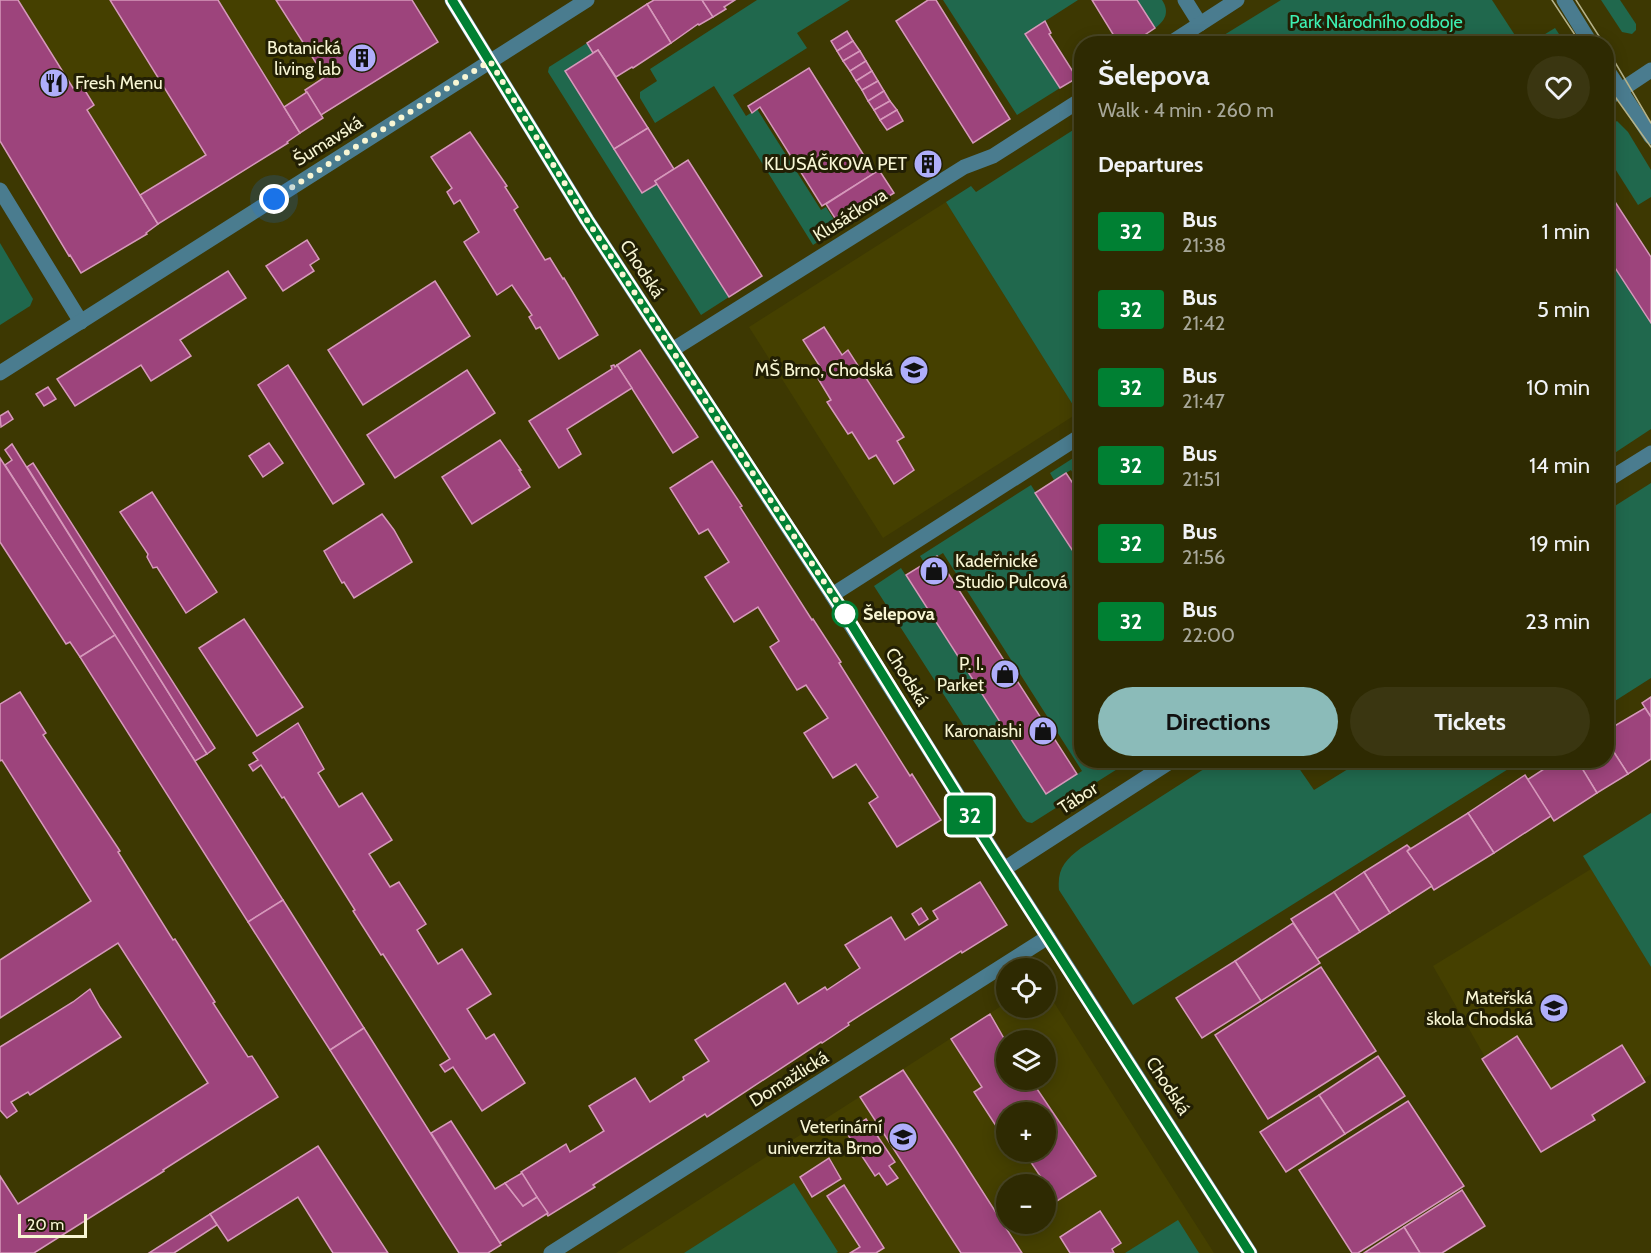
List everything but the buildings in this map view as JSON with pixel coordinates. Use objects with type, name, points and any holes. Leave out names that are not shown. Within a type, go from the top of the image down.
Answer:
[{"type":"street","name":"Chodská","points":[[452,0],[545,154],[832,595],[1250,1253]]},
{"type":"street","name":"Šumavská","points":[[0,373],[586,0]]},
{"type":"street","points":[[1185,0],[1200,24]]},
{"type":"street","points":[[1181,36],[1237,0]]},
{"type":"street","points":[[1564,0],[1586,36]]},
{"type":"street","points":[[1614,94],[1651,70]]},
{"type":"street","points":[[1614,81],[1651,137]]},
{"type":"street","name":"Klusáčkova","points":[[672,350],[964,167],[993,156],[1074,104]]},
{"type":"street","points":[[0,190],[81,322]]},
{"type":"street","points":[[832,595],[1074,440]]},
{"type":"street","points":[[1614,476],[1651,453]]},
{"type":"street","name":"Tábor","points":[[1004,869],[1161,768]]},
{"type":"street","name":"Domažlická","points":[[551,1253],[1048,938]]},
{"type":"shaded area","points":[[0,0],[412,0],[438,42],[322,115],[323,118],[288,143],[158,224],[147,234],[81,273],[7,155]]},
{"type":"shaded area","name":"MŠ Brno, Chodská","points":[[946,202],[1074,407],[1074,416],[883,538],[749,327]]},
{"type":"shaded area","name":"Mateřská škola Chodská","points":[[1591,869],[1651,967],[1651,1074],[1643,1079],[1645,1082],[1593,1115],[1595,1120],[1541,1152],[1482,1059],[1485,1057],[1433,966]]},
{"type":"shaded area","name":"Veterinární univerzita Brno","points":[[1056,1006],[1214,1253],[616,1253],[996,1009],[996,1018],[1056,1018]]},
{"type":"green space","points":[[757,0],[850,0],[797,33],[807,48],[733,95],[746,116],[757,109],[821,210],[826,207],[841,227],[813,245],[714,86],[655,123],[640,98],[640,92],[657,81],[650,69]]},
{"type":"green space","points":[[943,0],[1078,0],[1025,34],[1060,88],[1017,115]]},
{"type":"green space","points":[[1137,0],[1162,0],[1166,8],[1165,16],[1155,28]]},
{"type":"green space","name":"Park Národního odboje","points":[[1281,0],[1492,0],[1515,36],[1222,36]]},
{"type":"green space","points":[[1601,0],[1620,0],[1636,24],[1636,30],[1632,34],[1622,32]]},
{"type":"green space","points":[[1555,28],[1560,36],[1542,36]]},
{"type":"green space","points":[[587,43],[593,53],[565,71],[642,192],[657,184],[729,297],[701,315],[548,72],[549,67]]},
{"type":"green space","points":[[1617,121],[1628,132],[1651,170],[1651,197],[1638,205],[1614,167],[1614,123]]},
{"type":"green space","points":[[1074,129],[1074,407],[946,202],[971,186],[976,192]]},
{"type":"green space","points":[[0,243],[33,299],[30,306],[0,325]]},
{"type":"green space","points":[[1614,265],[1651,322],[1651,429],[1614,453]]},
{"type":"green space","points":[[1074,458],[1074,475],[1071,470],[1054,480],[1050,473]]},
{"type":"green space","points":[[1651,483],[1651,678],[1614,702],[1614,507]]},
{"type":"green space","points":[[1031,485],[1074,554],[1074,758],[943,553],[925,564],[920,556]]},
{"type":"green space","points":[[901,568],[1046,794],[1082,771],[1080,768],[1119,768],[1032,823],[1027,822],[874,586]]},
{"type":"green space","points":[[1206,768],[1299,768],[1314,790],[1350,768],[1510,768],[1133,1005],[1059,890],[1059,876],[1063,866],[1081,848]]},
{"type":"green space","points":[[1651,813],[1651,967],[1583,856]]},
{"type":"green space","points":[[794,1183],[838,1252],[684,1253]]},
{"type":"green space","points":[[1178,1220],[1199,1253],[1125,1253]]},
{"type":"tram line","points":[[1552,0],[1576,36]]},
{"type":"tram line","points":[[1576,0],[1599,36]]},
{"type":"tram line","points":[[1614,61],[1651,123]]},
{"type":"tram line","points":[[1614,95],[1651,147]]},
{"type":"bus line","name":"32","points":[[452,0],[587,220],[845,614],[979,830],[1250,1253]]},
{"type":"place","name":"Botanická living lab","points":[[362,58]]},
{"type":"place","name":"Fresh Menu","points":[[54,83]]},
{"type":"place","name":"KLUSÁČKOVA PET","points":[[928,164]]},
{"type":"place","name":"MŠ Brno, Chodská","points":[[914,370]]},
{"type":"place","name":"Kadeřnické Studio Pulcová","points":[[934,571]]},
{"type":"place","name":"Šelepova","points":[[845,614]]},
{"type":"place","name":"P. I. Parket","points":[[1005,674]]},
{"type":"place","name":"Karonaishi","points":[[1043,731]]},
{"type":"place","name":"Mateřská škola Chodská","points":[[1554,1008]]},
{"type":"place","name":"Veterinární univerzita Brno","points":[[903,1137]]},
{"type":"route","points":[[274,199],[490,61],[587,220],[845,614]]}]
